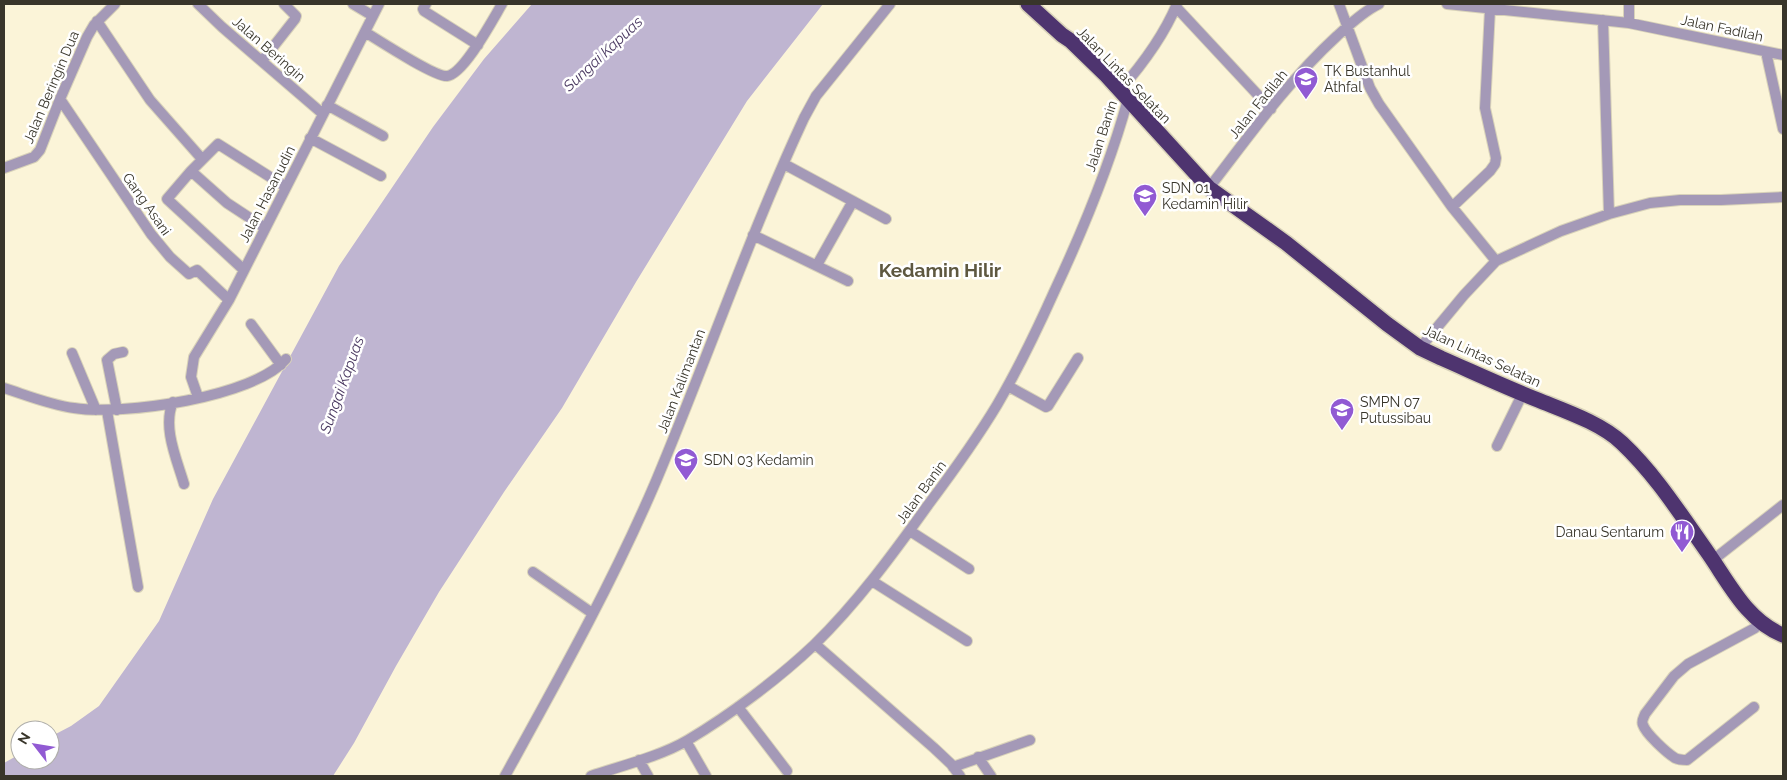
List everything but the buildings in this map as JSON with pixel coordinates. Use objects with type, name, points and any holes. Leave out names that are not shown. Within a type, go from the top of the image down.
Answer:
[{"type":"highway","name":"Jalan Lintas Selatan","points":[[1028,4],[1062,36],[1064,41],[1120,93],[1209,188],[1303,261],[1420,348],[1518,401],[1590,430],[1615,446],[1638,469],[1657,493],[1732,600],[1755,628],[1783,643]]},
{"type":"highway","name":"Jalan Lintas Selatan","points":[[1120,93],[1205,196],[1226,212],[1303,261],[1412,350],[1439,365],[1567,412],[1609,432],[1645,466],[1662,487],[1756,620],[1773,632],[1783,635]]},
{"type":"street","name":"Jalan Beringin Dua","points":[[4,168],[34,158],[40,150],[87,37],[97,21],[115,4]]},
{"type":"street","name":"Jalan Beringin","points":[[198,4],[262,62],[325,110],[383,136]]},
{"type":"street","points":[[262,62],[295,20],[296,16],[294,13],[284,4]]},
{"type":"street","points":[[353,4],[373,16]]},
{"type":"street","name":"Jalan Hasanudin","points":[[198,397],[191,377],[194,357],[229,300],[379,4]]},
{"type":"street","points":[[426,4],[423,9],[424,11],[478,44]]},
{"type":"street","points":[[365,32],[442,76],[452,74],[462,66],[478,44],[502,4]]},
{"type":"street","name":"Jalan Kalimantan","points":[[506,776],[614,572],[655,482],[753,235],[816,96],[890,4]]},
{"type":"street","points":[[1339,4],[1370,88],[1379,104],[1452,207],[1496,261]]},
{"type":"street","name":"Jalan Fadilah","points":[[1209,188],[1271,108],[1320,51],[1347,26],[1379,4]]},
{"type":"street","name":"Jalan Fadilah","points":[[1447,4],[1629,23],[1783,55]]},
{"type":"street","points":[[1628,4],[1629,23]]},
{"type":"street","points":[[1177,5],[1271,108]]},
{"type":"street","name":"Jalan Banin","points":[[591,776],[639,760],[686,741],[738,707],[785,670],[814,644],[872,581],[973,442],[1008,386],[1083,229],[1120,93],[1135,74],[1177,5]]},
{"type":"street","points":[[1452,207],[1495,164],[1494,144],[1485,108],[1490,9]]},
{"type":"street","points":[[1603,20],[1609,214]]},
{"type":"street","points":[[97,21],[150,100],[202,159]]},
{"type":"street","points":[[1766,52],[1783,130]]},
{"type":"street","name":"Gang Asani","points":[[60,99],[160,246],[190,274],[197,270],[229,300]]},
{"type":"street","points":[[310,138],[381,176]]},
{"type":"street","points":[[244,270],[167,199],[202,159],[218,144],[286,187]]},
{"type":"street","points":[[784,164],[886,219]]},
{"type":"street","points":[[192,171],[227,203],[265,228]]},
{"type":"street","points":[[1420,348],[1464,295],[1496,261],[1561,231],[1609,214],[1650,203],[1680,200],[1783,197]]},
{"type":"street","points":[[817,265],[853,201]]},
{"type":"street","points":[[753,235],[848,281]]},
{"type":"street","points":[[4,388],[73,408],[118,410],[173,402],[240,387],[263,377],[283,362],[250,324]]},
{"type":"street","points":[[118,410],[107,360],[114,354],[123,352]]},
{"type":"street","points":[[72,353],[101,410],[138,586]]},
{"type":"street","points":[[1008,386],[1044,407],[1048,406],[1078,358]]},
{"type":"street","points":[[1496,446],[1518,401]]},
{"type":"street","points":[[173,402],[170,421],[172,439],[184,484]]},
{"type":"street","points":[[1713,560],[1783,505]]},
{"type":"street","points":[[910,531],[969,569]]},
{"type":"street","points":[[534,572],[592,613]]},
{"type":"street","points":[[872,581],[966,641]]},
{"type":"street","points":[[1754,706],[1687,760],[1680,760],[1674,757],[1653,738],[1643,726],[1642,721],[1645,714],[1674,676],[1688,664],[1755,628]]},
{"type":"street","points":[[814,644],[934,748],[960,776]]},
{"type":"street","points":[[738,707],[787,772]]},
{"type":"street","points":[[953,767],[1030,740]]},
{"type":"street","points":[[686,741],[706,776]]},
{"type":"street","points":[[978,758],[991,776]]},
{"type":"street","points":[[639,760],[648,776]]},
{"type":"water","name":"Sungai Kapuas","points":[[532,4],[823,4],[747,101],[636,282],[562,408],[504,492],[439,592],[354,743],[333,776],[4,776],[4,763],[10,760],[10,770],[60,770],[60,732],[99,706],[159,621],[213,499],[339,266],[433,127],[484,59]]},
{"type":"place","name":"TK Bustanhul Athfal","points":[[1306,100]]},
{"type":"place","name":"SDN 01 Kedamin Hilir","points":[[1145,217]]},
{"type":"place","name":"SMPN 07 Putussibau","points":[[1342,431]]},
{"type":"place","name":"SDN 03 Kedamin","points":[[686,481]]},
{"type":"place","name":"Danau Sentarum","points":[[1682,553]]},
{"type":"district","name":"Kedamin Hilir","points":[[940,270]]}]
